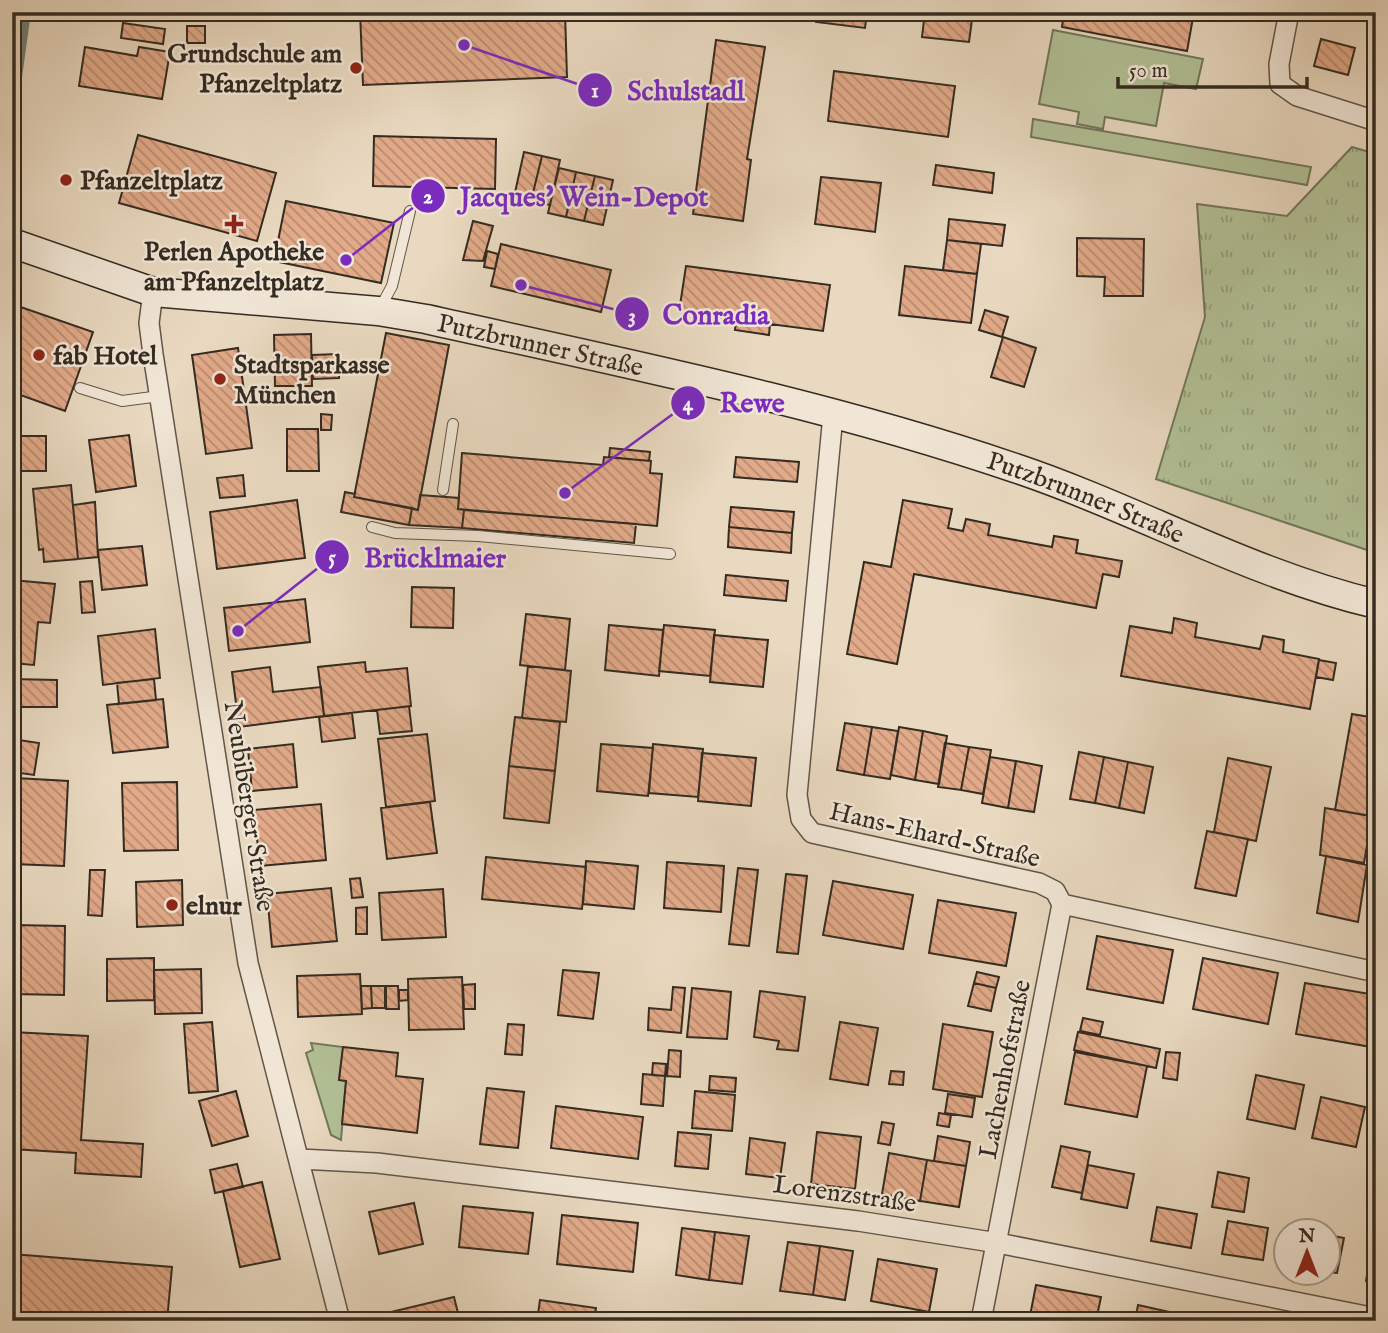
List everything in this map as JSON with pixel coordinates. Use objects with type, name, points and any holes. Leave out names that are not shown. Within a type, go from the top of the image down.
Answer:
[{"type":"main road","name":"Putzbrunner Straße","points":[[12,243],[153,292],[378,311],[590,357],[833,415],[1018,468],[1296,582],[1376,604]]},
{"type":"street","points":[[1289,12],[1279,64],[1280,84],[1297,96],[1376,121]]},
{"type":"street","name":"Neubiberger Straße","points":[[153,292],[149,323],[248,963],[340,1321]]},
{"type":"street","name":"Hans-Ehard-Straße","points":[[833,415],[797,795],[801,818],[812,833],[1038,883],[1055,891],[1062,904],[1374,970]]},
{"type":"street","name":"Lachenhofstraße","points":[[981,1321],[987,1278],[998,1244],[1062,904]]},
{"type":"street","name":"Lorenzstraße","points":[[300,1159],[377,1163],[662,1195],[858,1221],[998,1244],[1376,1318]]},
{"type":"lane","points":[[378,311],[392,286],[410,211]]},
{"type":"lane","points":[[80,388],[122,401],[160,396]]},
{"type":"lane","points":[[443,490],[453,424]]},
{"type":"lane","points":[[372,527],[395,533],[478,536],[670,554]]},
{"type":"green space","points":[[1053,30],[1203,59],[1196,89],[1164,83],[1156,126],[1105,117],[1103,129],[1077,124],[1079,112],[1039,104]]},
{"type":"green space","points":[[1033,119],[1311,167],[1307,185],[1031,137]]},
{"type":"green space","points":[[1352,147],[1376,154],[1376,553],[1156,479],[1205,317],[1197,204],[1287,216]]},
{"type":"green space","points":[[311,1043],[343,1047],[339,1080],[346,1081],[341,1140],[331,1135],[306,1053],[313,1050]]},
{"type":"building","points":[[360,12],[565,12],[567,77],[363,85]]},
{"type":"building","points":[[818,12],[867,12],[865,28],[816,22]]},
{"type":"building","points":[[925,12],[973,12],[969,42],[922,37]]},
{"type":"building","points":[[1064,12],[1194,12],[1187,51],[1062,27]]},
{"type":"building","points":[[123,23],[165,29],[163,44],[121,38]]},
{"type":"building","points":[[187,26],[205,26],[205,43],[187,43]]},
{"type":"building","points":[[1321,39],[1355,48],[1348,75],[1314,66]]},
{"type":"building","points":[[716,40],[765,47],[747,159],[751,160],[743,221],[693,214]]},
{"type":"building","points":[[85,47],[137,56],[139,47],[170,52],[162,99],[79,86]]},
{"type":"building","points":[[834,71],[955,86],[948,137],[828,121]]},
{"type":"building","points":[[138,135],[276,173],[257,241],[119,203]]},
{"type":"building","points":[[374,136],[496,139],[495,189],[373,186]]},
{"type":"building","points":[[524,152],[542,156],[531,201],[514,197]]},
{"type":"building","points":[[542,156],[560,160],[550,205],[531,201]]},
{"type":"building","points":[[936,165],[994,173],[992,193],[933,185]]},
{"type":"building","points":[[559,168],[576,172],[566,217],[548,213]]},
{"type":"building","points":[[576,172],[595,176],[584,221],[566,217]]},
{"type":"building","points":[[595,176],[613,180],[603,225],[584,221]]},
{"type":"building","points":[[821,177],[881,183],[875,232],[815,224]]},
{"type":"building","points":[[286,201],[394,223],[381,283],[274,261]]},
{"type":"building","points":[[949,219],[1005,225],[1002,246],[947,240]]},
{"type":"building","points":[[473,221],[493,226],[483,261],[463,260]]},
{"type":"building","points":[[1077,238],[1144,239],[1143,296],[1104,296],[1105,277],[1077,276]]},
{"type":"building","points":[[947,240],[981,244],[977,274],[943,270]]},
{"type":"building","points":[[501,244],[611,270],[601,312],[491,286]]},
{"type":"building","points":[[487,251],[498,254],[495,269],[484,267]]},
{"type":"building","points":[[686,266],[830,285],[823,331],[679,312]]},
{"type":"building","points":[[905,266],[977,274],[971,323],[899,315]]},
{"type":"building","points":[[12,304],[93,332],[65,411],[12,392]]},
{"type":"building","points":[[985,310],[1008,317],[1002,337],[979,330]]},
{"type":"building","points":[[736,319],[770,324],[769,335],[735,330]]},
{"type":"building","points":[[386,333],[449,345],[418,510],[354,497]]},
{"type":"building","points":[[311,334],[312,386],[275,386],[274,335]]},
{"type":"building","points":[[1003,337],[1036,348],[1024,387],[991,377]]},
{"type":"building","points":[[238,348],[252,448],[206,454],[192,355]]},
{"type":"building","points":[[338,354],[339,378],[313,379],[312,355]]},
{"type":"building","points":[[321,414],[332,415],[331,430],[321,430]]},
{"type":"building","points":[[287,429],[318,429],[319,471],[287,471]]},
{"type":"building","points":[[129,435],[136,486],[96,492],[89,440]]},
{"type":"building","points":[[12,436],[46,436],[46,471],[12,471]]},
{"type":"building","points":[[610,448],[650,452],[649,461],[609,457]]},
{"type":"building","points":[[462,453],[603,465],[604,457],[651,461],[650,473],[662,474],[657,526],[458,509]]},
{"type":"building","points":[[736,457],[799,462],[797,482],[734,477]]},
{"type":"building","points":[[243,475],[245,496],[220,498],[217,478]]},
{"type":"building","points":[[71,485],[78,559],[44,562],[43,549],[39,550],[33,489]]},
{"type":"building","points":[[345,492],[355,494],[354,497],[412,508],[409,525],[341,512]]},
{"type":"building","points":[[420,495],[459,498],[458,509],[464,510],[462,528],[409,525],[412,508],[418,510]]},
{"type":"building","points":[[297,500],[305,558],[217,569],[210,512]]},
{"type":"building","points":[[903,500],[952,509],[948,528],[963,531],[966,519],[990,524],[988,535],[1052,547],[1054,536],[1078,540],[1076,553],[1122,561],[1119,577],[1103,574],[1096,608],[914,574],[897,664],[847,654],[864,562],[891,567]]},
{"type":"building","points":[[95,502],[98,557],[78,559],[73,505]]},
{"type":"building","points":[[731,507],[794,512],[792,533],[729,527]]},
{"type":"building","points":[[464,510],[636,524],[634,543],[462,528]]},
{"type":"building","points":[[729,527],[792,533],[791,553],[728,547]]},
{"type":"building","points":[[142,546],[147,585],[102,590],[98,550]]},
{"type":"building","points":[[726,575],[788,581],[786,601],[724,595]]},
{"type":"building","points":[[12,580],[55,584],[50,623],[38,622],[34,665],[12,663]]},
{"type":"building","points":[[92,581],[95,612],[82,613],[80,582]]},
{"type":"building","points":[[412,587],[454,588],[453,628],[411,627]]},
{"type":"building","points":[[305,599],[310,642],[229,651],[224,608]]},
{"type":"building","points":[[526,614],[570,619],[565,670],[520,665]]},
{"type":"building","points":[[1174,618],[1197,623],[1195,637],[1260,649],[1263,636],[1284,640],[1283,652],[1319,659],[1310,709],[1121,676],[1130,626],[1172,633]]},
{"type":"building","points":[[609,625],[663,630],[659,676],[605,670]]},
{"type":"building","points":[[664,625],[715,630],[710,676],[659,671]]},
{"type":"building","points":[[155,629],[160,678],[103,685],[98,636]]},
{"type":"building","points":[[714,635],[768,640],[763,687],[710,682]]},
{"type":"building","points":[[1319,660],[1336,663],[1333,680],[1316,677]]},
{"type":"building","points":[[365,662],[366,672],[407,668],[411,706],[324,716],[318,667]]},
{"type":"building","points":[[528,666],[571,671],[566,722],[522,718]]},
{"type":"building","points":[[270,667],[273,692],[321,687],[324,716],[239,727],[232,672]]},
{"type":"building","points":[[12,679],[57,680],[57,707],[12,707]]},
{"type":"building","points":[[154,679],[156,700],[119,704],[117,683]]},
{"type":"building","points":[[163,699],[168,747],[113,753],[107,705]]},
{"type":"building","points":[[409,706],[412,731],[380,734],[377,710]]},
{"type":"building","points":[[352,713],[355,738],[322,742],[319,717]]},
{"type":"building","points":[[1352,714],[1376,718],[1376,817],[1335,810]]},
{"type":"building","points":[[515,717],[560,722],[555,771],[509,766]]},
{"type":"building","points":[[845,723],[872,727],[864,775],[837,770]]},
{"type":"building","points":[[872,727],[898,731],[890,779],[864,775]]},
{"type":"building","points":[[899,727],[923,731],[915,780],[891,775]]},
{"type":"building","points":[[923,731],[947,736],[939,784],[915,780]]},
{"type":"building","points":[[427,734],[435,801],[386,807],[378,739]]},
{"type":"building","points":[[12,739],[39,743],[34,775],[12,772]]},
{"type":"building","points":[[945,743],[969,747],[961,790],[938,787]]},
{"type":"building","points":[[293,744],[297,787],[252,791],[248,749]]},
{"type":"building","points":[[601,744],[653,748],[648,796],[597,791]]},
{"type":"building","points":[[653,744],[703,749],[698,797],[649,793]]},
{"type":"building","points":[[969,747],[991,750],[983,794],[961,790]]},
{"type":"building","points":[[1079,752],[1104,757],[1095,803],[1070,799]]},
{"type":"building","points":[[702,753],[756,758],[751,806],[698,801]]},
{"type":"building","points":[[990,757],[1016,761],[1008,808],[982,803]]},
{"type":"building","points":[[1104,757],[1128,762],[1119,808],[1095,803]]},
{"type":"building","points":[[1228,758],[1271,767],[1256,841],[1214,832]]},
{"type":"building","points":[[1016,761],[1042,766],[1034,812],[1008,808]]},
{"type":"building","points":[[1128,762],[1153,767],[1144,813],[1119,808]]},
{"type":"building","points":[[509,766],[555,771],[549,823],[504,818]]},
{"type":"building","points":[[16,778],[68,781],[64,866],[12,864],[12,791],[15,791]]},
{"type":"building","points":[[177,782],[178,850],[124,851],[122,783]]},
{"type":"building","points":[[430,802],[437,853],[387,859],[381,808]]},
{"type":"building","points":[[321,804],[326,860],[260,866],[254,810]]},
{"type":"building","points":[[1325,808],[1372,816],[1364,863],[1320,855]]},
{"type":"building","points":[[1207,831],[1248,839],[1236,896],[1195,888]]},
{"type":"building","points":[[1326,856],[1367,865],[1358,922],[1317,913]]},
{"type":"building","points":[[486,857],[586,867],[582,909],[482,899]]},
{"type":"building","points":[[586,861],[638,866],[634,909],[583,904]]},
{"type":"building","points":[[667,862],[724,866],[721,912],[664,908]]},
{"type":"building","points":[[738,868],[758,870],[749,946],[729,944]]},
{"type":"building","points":[[90,870],[105,870],[102,916],[88,915]]},
{"type":"building","points":[[786,874],[807,876],[798,954],[777,952]]},
{"type":"building","points":[[360,878],[363,897],[352,898],[350,879]]},
{"type":"building","points":[[182,880],[183,925],[137,927],[136,882]]},
{"type":"building","points":[[833,881],[913,895],[903,949],[823,935]]},
{"type":"building","points":[[331,888],[337,941],[272,947],[267,894]]},
{"type":"building","points":[[443,889],[446,937],[382,940],[379,893]]},
{"type":"building","points":[[938,900],[1016,913],[1006,966],[929,953]]},
{"type":"building","points":[[367,907],[367,934],[356,934],[356,908]]},
{"type":"building","points":[[14,925],[65,926],[64,995],[13,994]]},
{"type":"building","points":[[1097,936],[1173,950],[1163,1003],[1087,989]]},
{"type":"building","points":[[154,958],[154,1000],[107,1001],[107,959]]},
{"type":"building","points":[[1203,958],[1278,973],[1268,1024],[1193,1009]]},
{"type":"building","points":[[201,969],[202,1013],[155,1014],[154,970]]},
{"type":"building","points":[[563,970],[599,973],[593,1019],[558,1015]]},
{"type":"building","points":[[977,972],[999,977],[996,988],[974,983]]},
{"type":"building","points":[[360,974],[362,1014],[298,1017],[297,976]]},
{"type":"building","points":[[462,977],[464,1029],[409,1030],[408,979]]},
{"type":"building","points":[[974,983],[996,988],[991,1011],[968,1006]]},
{"type":"building","points":[[1305,983],[1376,995],[1371,1047],[1296,1034]]},
{"type":"building","points":[[475,984],[475,1009],[464,1009],[463,985]]},
{"type":"building","points":[[361,986],[371,986],[372,1008],[362,1009]]},
{"type":"building","points":[[371,986],[385,986],[385,1008],[372,1008]]},
{"type":"building","points":[[386,986],[398,986],[399,1009],[386,1009]]},
{"type":"building","points":[[673,987],[685,988],[681,1033],[648,1030],[649,1008],[671,1010]]},
{"type":"building","points":[[692,988],[731,992],[727,1039],[687,1037]]},
{"type":"building","points":[[399,990],[408,990],[408,1000],[399,1001]]},
{"type":"building","points":[[760,991],[805,997],[798,1051],[777,1049],[779,1041],[754,1037]]},
{"type":"building","points":[[1083,1018],[1103,1022],[1100,1035],[1080,1031]]},
{"type":"building","points":[[212,1022],[218,1091],[189,1093],[184,1024]]},
{"type":"building","points":[[840,1022],[878,1028],[868,1085],[830,1079]]},
{"type":"building","points":[[508,1024],[524,1025],[522,1055],[505,1054]]},
{"type":"building","points":[[943,1024],[993,1032],[982,1097],[933,1089]]},
{"type":"building","points":[[12,1032],[88,1036],[81,1140],[143,1144],[141,1177],[75,1173],[76,1153],[12,1149]]},
{"type":"building","points":[[1078,1032],[1160,1049],[1156,1068],[1074,1050]]},
{"type":"building","points":[[343,1047],[398,1053],[396,1076],[423,1079],[417,1133],[342,1124],[346,1081],[339,1080]]},
{"type":"building","points":[[669,1050],[681,1051],[680,1077],[667,1076]]},
{"type":"building","points":[[1075,1052],[1147,1066],[1137,1117],[1065,1104]]},
{"type":"building","points":[[1166,1052],[1180,1053],[1177,1080],[1163,1078]]},
{"type":"building","points":[[653,1063],[666,1064],[665,1076],[652,1075]]},
{"type":"building","points":[[891,1071],[904,1072],[903,1085],[889,1084]]},
{"type":"building","points":[[643,1074],[665,1076],[663,1106],[641,1104]]},
{"type":"building","points":[[1256,1075],[1304,1085],[1295,1129],[1247,1119]]},
{"type":"building","points":[[710,1076],[736,1078],[735,1092],[709,1090]]},
{"type":"building","points":[[487,1088],[524,1092],[518,1148],[480,1144]]},
{"type":"building","points":[[236,1091],[248,1136],[212,1146],[199,1101]]},
{"type":"building","points":[[695,1091],[735,1095],[732,1131],[692,1128]]},
{"type":"building","points":[[948,1094],[975,1098],[972,1117],[945,1113]]},
{"type":"building","points":[[1321,1097],[1365,1107],[1356,1147],[1312,1138]]},
{"type":"building","points":[[556,1106],[643,1117],[638,1159],[551,1148]]},
{"type":"building","points":[[939,1113],[951,1115],[949,1127],[937,1125]]},
{"type":"building","points":[[882,1122],[894,1124],[890,1145],[878,1143]]},
{"type":"building","points":[[678,1132],[711,1135],[708,1169],[675,1166]]},
{"type":"building","points":[[817,1132],[861,1137],[855,1189],[811,1184]]},
{"type":"building","points":[[938,1136],[970,1142],[966,1166],[934,1161]]},
{"type":"building","points":[[750,1138],[785,1143],[780,1178],[746,1174]]},
{"type":"building","points":[[1061,1146],[1090,1152],[1082,1193],[1052,1187]]},
{"type":"building","points":[[889,1153],[927,1160],[920,1201],[882,1194]]},
{"type":"building","points":[[927,1160],[966,1166],[959,1207],[920,1201]]},
{"type":"building","points":[[237,1164],[243,1187],[215,1193],[210,1170]]},
{"type":"building","points":[[1088,1165],[1134,1174],[1127,1208],[1081,1199]]},
{"type":"building","points":[[1218,1172],[1249,1178],[1244,1212],[1212,1207]]},
{"type":"building","points":[[262,1182],[280,1259],[240,1267],[223,1191]]},
{"type":"building","points":[[414,1203],[423,1244],[379,1254],[369,1212]]},
{"type":"building","points":[[463,1206],[533,1213],[528,1254],[459,1247]]},
{"type":"building","points":[[1157,1207],[1197,1214],[1191,1248],[1151,1241]]},
{"type":"building","points":[[562,1215],[638,1223],[633,1272],[557,1264]]},
{"type":"building","points":[[1228,1221],[1268,1228],[1263,1260],[1222,1254]]},
{"type":"building","points":[[682,1228],[715,1232],[709,1280],[676,1275]]},
{"type":"building","points":[[715,1232],[749,1236],[742,1284],[709,1280]]},
{"type":"building","points":[[1376,1235],[1376,1283],[1366,1281]]},
{"type":"building","points":[[788,1242],[820,1246],[813,1295],[780,1291]]},
{"type":"building","points":[[820,1246],[853,1251],[845,1300],[813,1295]]},
{"type":"building","points":[[12,1254],[172,1267],[167,1321],[103,1321],[12,1313]]},
{"type":"building","points":[[878,1259],[937,1269],[929,1312],[871,1301]]},
{"type":"building","points":[[1036,1285],[1101,1297],[1096,1321],[1029,1321]]},
{"type":"building","points":[[454,1297],[460,1321],[393,1321],[391,1312]]},
{"type":"building","points":[[540,1300],[596,1308],[594,1321],[537,1321]]},
{"type":"building","points":[[1138,1305],[1174,1313],[1172,1321],[1135,1321]]},
{"type":"waterway","points":[[12,121],[27,12]]},
{"type":"place","name":"Schulstadl","points":[[464,45]]},
{"type":"place","name":"Grundschule am Pfanzeltplatz","points":[[356,68]]},
{"type":"place","name":"Pfanzeltplatz","points":[[66,180]]},
{"type":"place","name":"Perlen Apotheke am Pfanzeltplatz","points":[[234,224]]},
{"type":"place","name":"Jacques' Wein-Depot","points":[[346,260]]},
{"type":"place","name":"Conradia","points":[[521,285]]},
{"type":"place","name":"fab Hotel","points":[[39,355]]},
{"type":"place","name":"Stadtsparkasse München","points":[[220,379]]},
{"type":"place","name":"Rewe","points":[[565,493]]},
{"type":"place","name":"Brücklmaier","points":[[238,631]]},
{"type":"place","name":"elnur","points":[[172,905]]}]
